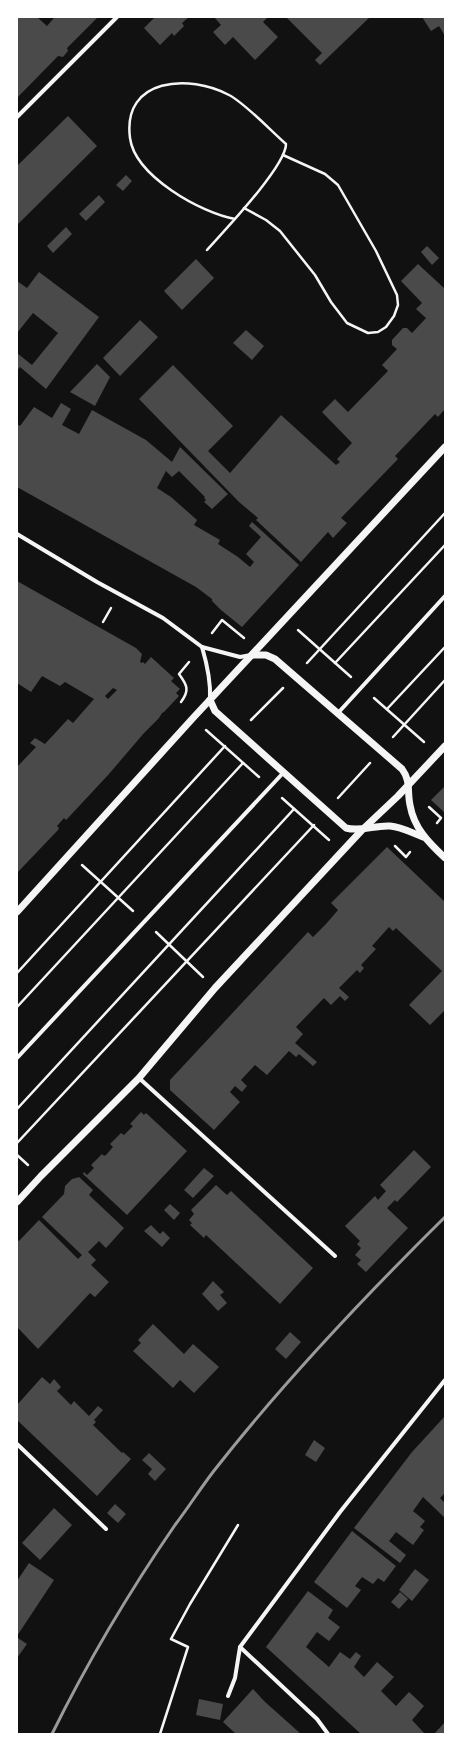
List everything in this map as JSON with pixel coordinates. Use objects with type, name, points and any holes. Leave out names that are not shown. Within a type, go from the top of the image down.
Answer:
[{"type":"street","points":[[17,117],[117,17]]},
{"type":"street","points":[[17,912],[210,700],[445,448]]},
{"type":"street","points":[[17,534],[98,582],[163,618],[202,647],[240,657],[266,655],[275,659],[402,769],[407,776],[409,784],[409,803],[413,820],[423,837],[445,858]]},
{"type":"street","points":[[338,712],[445,596]]},
{"type":"street","points":[[202,647],[209,675],[210,700],[215,711],[346,828],[362,830],[389,826],[402,828],[423,837]]},
{"type":"street","points":[[17,1202],[139,1078],[215,988],[362,830],[445,746]]},
{"type":"street","points":[[17,1058],[284,772]]},
{"type":"street","points":[[139,1078],[334,1256]]},
{"type":"street","points":[[228,1696],[235,1678],[240,1647],[340,1512],[445,1380]]},
{"type":"street","points":[[17,1444],[106,1529]]},
{"type":"street","points":[[240,1647],[317,1719],[328,1734]]},
{"type":"path","points":[[208,250],[235,219],[244,208],[261,189],[283,155],[286,149],[286,144],[230,96],[216,89],[195,83],[165,84],[152,89],[141,98],[134,108],[129,123],[130,138],[134,150],[143,166],[154,178],[186,199],[225,217],[235,219]]},
{"type":"path","points":[[244,208],[266,220],[280,231],[315,275],[331,302],[347,323],[368,333],[378,332],[386,327],[394,316],[398,305],[398,295],[376,251],[338,185],[325,174],[283,155]]},
{"type":"path","points":[[306,664],[445,513]]},
{"type":"path","points":[[319,650],[335,664],[445,545]]},
{"type":"path","points":[[387,709],[445,647]]},
{"type":"path","points":[[390,740],[445,680]]},
{"type":"path","points":[[247,724],[287,684]]},
{"type":"path","points":[[17,972],[224,747],[243,763],[17,1007]]},
{"type":"path","points":[[337,798],[373,759]]},
{"type":"path","points":[[17,1143],[313,826],[270,788]]},
{"type":"path","points":[[17,1108],[294,809]]},
{"type":"path","points":[[160,1734],[188,1648],[171,1639],[190,1604],[238,1525]]},
{"type":"building","points":[[17,17],[37,17],[47,26],[54,18],[53,17],[98,17],[67,48],[68,51],[63,57],[58,56],[17,98]]},
{"type":"building","points":[[155,17],[189,17],[182,23],[184,26],[174,36],[172,33],[160,45],[144,28]]},
{"type":"building","points":[[214,17],[268,17],[263,22],[278,37],[255,60],[233,37],[225,45],[213,32],[221,25]]},
{"type":"building","points":[[286,17],[370,17],[320,65],[315,60],[322,53]]},
{"type":"building","points":[[422,17],[445,17],[445,36],[439,26],[431,31]]},
{"type":"building","points":[[68,116],[97,146],[17,225],[17,166]]},
{"type":"building","points":[[126,175],[132,181],[123,191],[116,185]]},
{"type":"building","points":[[99,195],[105,202],[86,221],[79,214]]},
{"type":"building","points":[[66,227],[72,234],[53,253],[47,246]]},
{"type":"building","points":[[427,246],[439,258],[432,265],[421,252]]},
{"type":"building","points":[[196,259],[214,278],[182,310],[164,291]]},
{"type":"building","points":[[418,264],[445,289],[445,409],[438,417],[435,414],[395,456],[398,459],[341,518],[347,523],[333,538],[328,532],[301,562],[256,520],[258,518],[239,502],[139,399],[173,365],[233,426],[208,451],[230,473],[281,415],[336,465],[340,462],[337,459],[352,443],[322,412],[335,399],[348,412],[388,371],[382,365],[397,349],[392,345],[392,340],[403,328],[407,328],[412,333],[426,318],[416,309],[422,303],[401,281]]},
{"type":"building","points":[[39,272],[99,317],[46,389],[20,367],[17,371],[17,353],[32,365],[58,333],[33,313],[17,333],[17,281],[27,288]]},
{"type":"building","points":[[140,320],[158,337],[120,376],[103,358]]},
{"type":"building","points":[[246,330],[264,346],[252,360],[233,343]]},
{"type":"building","points":[[97,364],[110,377],[95,406],[70,392]]},
{"type":"building","points":[[61,403],[71,409],[62,425],[79,434],[92,410],[146,440],[172,462],[180,447],[228,494],[212,509],[204,502],[206,500],[204,498],[205,497],[179,471],[172,477],[166,471],[157,488],[171,497],[197,520],[194,525],[220,540],[218,544],[250,567],[254,562],[246,554],[261,537],[249,526],[252,522],[299,565],[242,627],[221,610],[212,601],[212,599],[196,587],[17,487],[17,424],[20,426],[34,407],[52,418]]},
{"type":"building","points":[[17,581],[136,648],[142,654],[140,662],[145,664],[151,657],[174,678],[171,681],[180,689],[176,693],[179,696],[68,818],[66,820],[64,818],[57,826],[59,828],[58,830],[17,873],[17,767],[36,747],[30,743],[35,738],[45,744],[68,719],[73,723],[94,699],[65,682],[60,686],[42,676],[31,692],[17,683]],"holes":[[[113,688],[117,690],[108,699],[105,696]]]},
{"type":"building","points":[[445,786],[445,813],[431,800]]},
{"type":"building","points":[[387,847],[445,902],[445,1010],[430,1025],[409,1005],[442,971],[396,928],[393,931],[389,927],[372,946],[376,949],[361,965],[364,968],[360,973],[357,970],[339,988],[349,997],[345,1001],[340,996],[331,1005],[324,998],[296,1027],[303,1034],[295,1043],[317,1062],[313,1066],[299,1054],[296,1057],[289,1051],[267,1075],[255,1065],[241,1080],[247,1086],[242,1092],[235,1086],[230,1092],[240,1102],[214,1130],[170,1090],[170,1080],[308,932],[313,937],[326,924],[338,910],[331,903]]},
{"type":"building","points":[[141,1112],[144,1115],[146,1113],[187,1151],[127,1215],[83,1174],[84,1172],[87,1175],[94,1168],[91,1165],[102,1154],[104,1156],[106,1155],[113,1147],[110,1144],[121,1133],[124,1135],[133,1126],[130,1124]]},
{"type":"building","points":[[414,1150],[431,1167],[397,1202],[395,1200],[387,1208],[408,1228],[366,1272],[357,1264],[361,1260],[355,1255],[361,1248],[357,1244],[360,1241],[345,1226],[375,1196],[378,1200],[386,1191],[380,1185]]},
{"type":"building","points":[[204,1168],[214,1176],[193,1198],[184,1190]]},
{"type":"building","points":[[79,1177],[93,1190],[89,1195],[124,1228],[106,1248],[99,1241],[88,1252],[96,1260],[91,1265],[109,1282],[95,1297],[90,1293],[38,1349],[17,1327],[17,1240],[19,1241],[39,1220],[78,1259],[82,1255],[42,1217],[64,1194],[65,1186],[72,1179]]},
{"type":"building","points":[[216,1185],[227,1195],[231,1191],[313,1268],[280,1304],[206,1235],[204,1238],[190,1225],[192,1223],[189,1220],[194,1214],[191,1210]]},
{"type":"building","points":[[170,1204],[180,1213],[174,1220],[164,1210]]},
{"type":"building","points":[[151,1225],[160,1234],[163,1231],[170,1238],[162,1247],[144,1231]]},
{"type":"building","points":[[213,1281],[224,1292],[220,1295],[227,1303],[218,1311],[202,1294]]},
{"type":"building","points":[[153,1324],[184,1354],[193,1344],[219,1367],[194,1393],[180,1380],[173,1388],[133,1351],[141,1343],[138,1340]]},
{"type":"building","points":[[290,1332],[301,1342],[286,1359],[275,1349]]},
{"type":"building","points":[[42,1377],[50,1384],[54,1379],[61,1387],[57,1391],[71,1405],[74,1401],[89,1416],[98,1406],[103,1410],[94,1420],[96,1422],[93,1425],[122,1453],[123,1452],[131,1459],[97,1496],[17,1420],[17,1405]]},
{"type":"building","points":[[445,1416],[445,1493],[440,1498],[445,1503],[445,1518],[423,1497],[413,1511],[425,1521],[420,1527],[424,1530],[413,1545],[396,1532],[389,1541],[406,1555],[400,1563],[354,1528],[412,1452]]},
{"type":"building","points":[[314,1440],[325,1448],[316,1462],[305,1455]]},
{"type":"building","points":[[149,1453],[166,1469],[155,1481],[148,1474],[152,1469],[142,1460]]},
{"type":"building","points":[[115,1504],[126,1514],[118,1523],[107,1513]]},
{"type":"building","points":[[54,1508],[72,1525],[40,1560],[22,1543]]},
{"type":"building","points":[[352,1531],[396,1566],[384,1582],[378,1578],[373,1584],[362,1577],[355,1586],[361,1590],[347,1608],[314,1582]]},
{"type":"building","points":[[29,1563],[54,1580],[17,1636],[17,1581]]},
{"type":"building","points":[[415,1569],[429,1580],[412,1601],[399,1590]]},
{"type":"building","points":[[308,1591],[333,1610],[328,1618],[340,1627],[329,1641],[317,1632],[306,1647],[329,1667],[340,1652],[350,1659],[356,1652],[361,1656],[354,1667],[364,1677],[377,1662],[394,1677],[381,1691],[396,1706],[409,1692],[424,1706],[412,1720],[425,1734],[361,1734],[266,1647]]},
{"type":"building","points":[[400,1592],[408,1599],[399,1609],[391,1602]]},
{"type":"building","points":[[18,1638],[27,1644],[17,1658],[17,1639]]},
{"type":"building","points":[[253,1689],[264,1701],[301,1734],[236,1734],[223,1722]]},
{"type":"building","points":[[199,1699],[223,1704],[220,1720],[196,1715]]},
{"type":"building","points":[[445,1722],[445,1734],[434,1734]]},
{"type":"railway","points":[[52,1734],[80,1680],[125,1601],[175,1525],[213,1472],[268,1405],[354,1309],[445,1217]]}]
